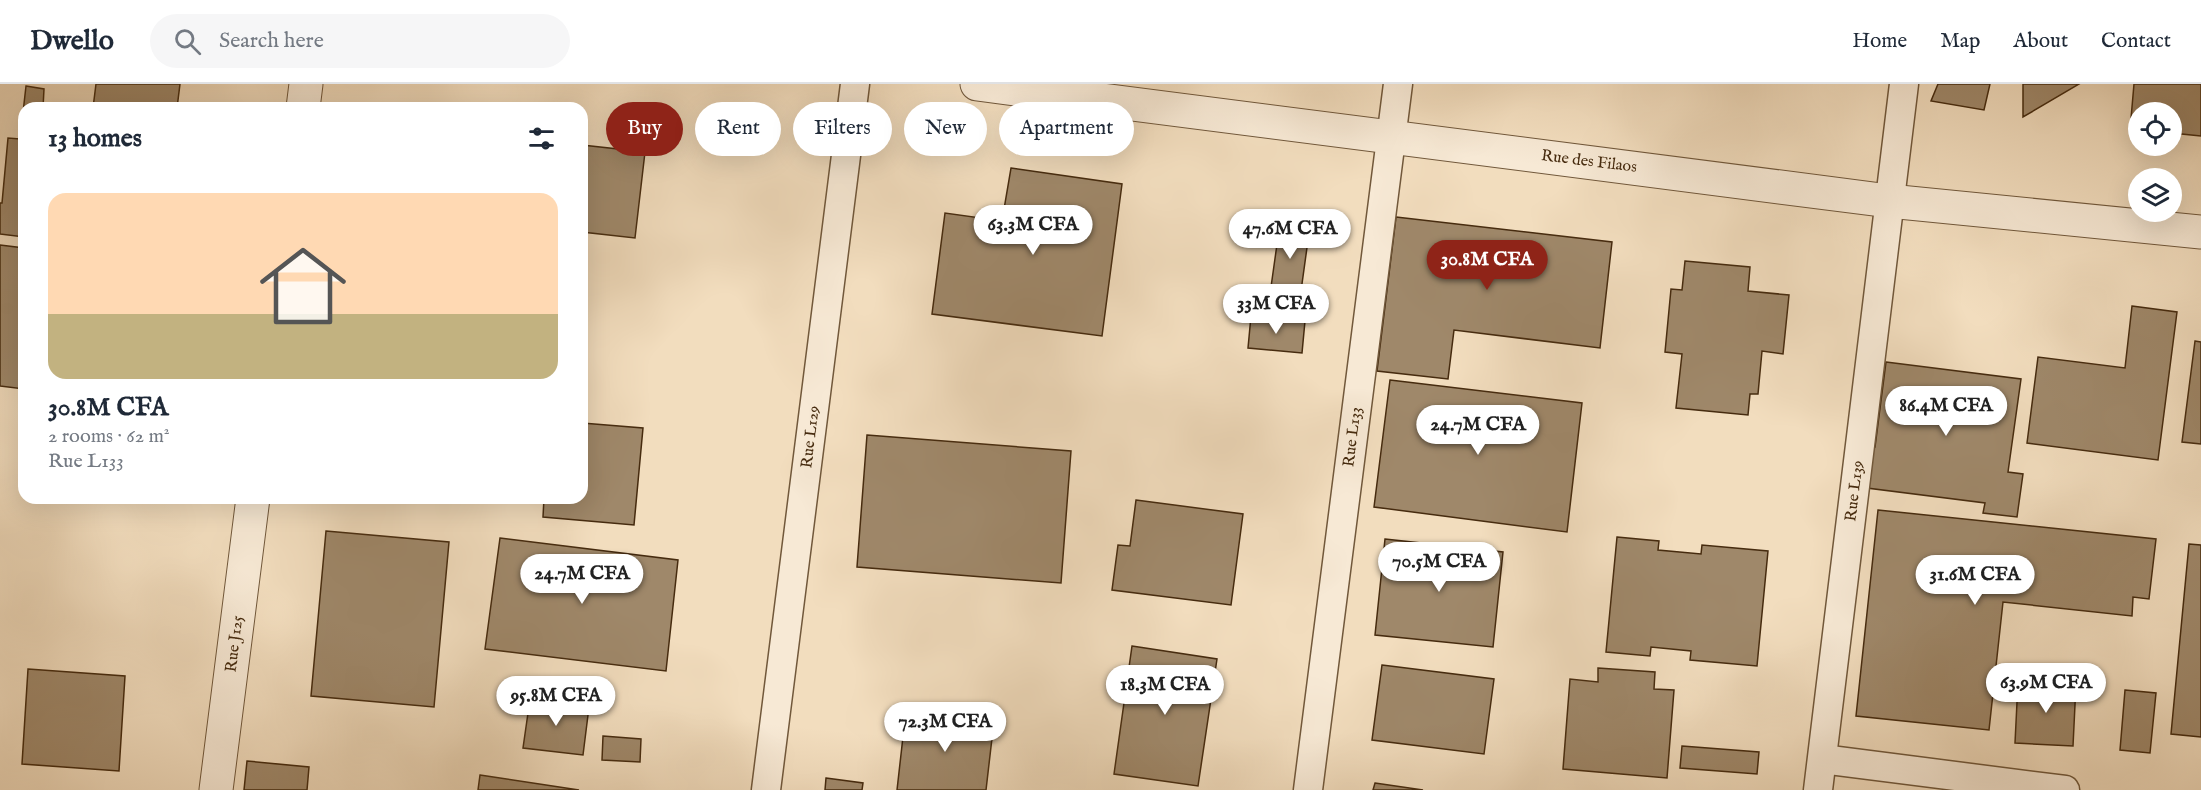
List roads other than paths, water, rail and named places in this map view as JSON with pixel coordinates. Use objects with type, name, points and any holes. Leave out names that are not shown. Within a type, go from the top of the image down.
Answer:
[{"type":"street","points":[[304,102],[306,84]]},
{"type":"street","name":"Rue L129","points":[[766,790],[855,84]]},
{"type":"street","name":"Rue des Filaos","points":[[977,84],[1889,201],[2201,232]]},
{"type":"street","name":"Rue L133","points":[[1308,790],[1398,84]]},
{"type":"street","name":"Rue L139","points":[[1818,790],[1904,84]]},
{"type":"street","name":"Rue J125","points":[[216,790],[252,504]]},
{"type":"street","points":[[1822,759],[2065,790]]}]
